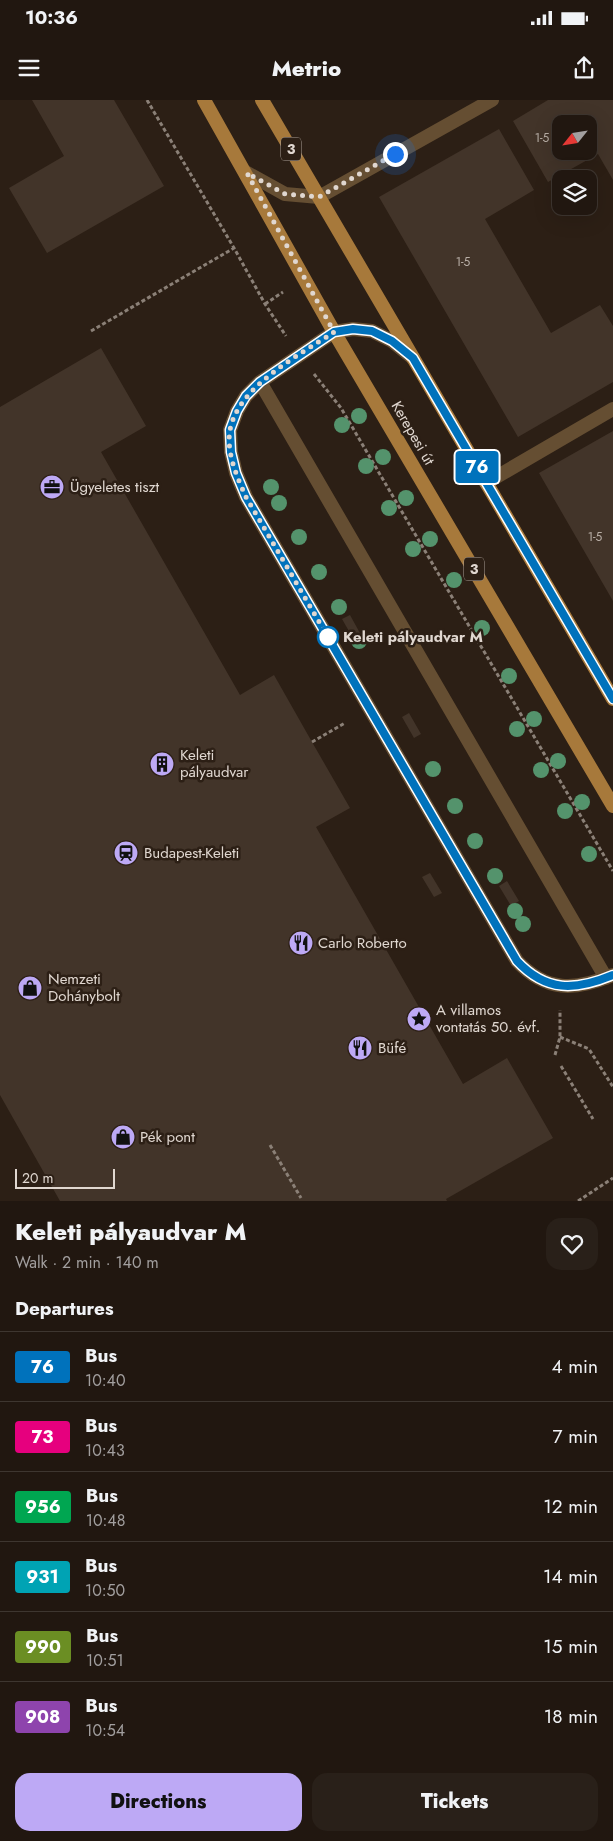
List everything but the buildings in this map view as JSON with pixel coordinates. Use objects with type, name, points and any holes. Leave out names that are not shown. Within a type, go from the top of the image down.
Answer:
[{"type":"main road","name":"Kerepesi út","points":[[204,100],[247,173],[334,332],[613,806]]},
{"type":"main road","name":"3","points":[[262,100],[613,699]]},
{"type":"street","points":[[247,173],[285,194],[319,197],[492,100]]},
{"type":"street","points":[[260,382],[609,976],[592,983],[559,986],[542,981],[529,973],[517,961],[246,497],[236,473],[231,452],[230,430],[237,411],[246,396],[260,382],[334,332],[353,329],[372,331],[392,341],[413,358]]},
{"type":"street","points":[[486,483],[613,409]]},
{"type":"path","points":[[147,100],[265,304],[299,356],[341,408],[613,871]]},
{"type":"path","points":[[91,331],[234,248]]},
{"type":"path","points":[[312,742],[345,723]]},
{"type":"path","points":[[555,1055],[560,1037],[559,986]]},
{"type":"path","points":[[560,1037],[589,1049],[613,1086]]},
{"type":"path","points":[[561,1066],[593,1119]]},
{"type":"path","points":[[270,1145],[301,1198]]},
{"type":"path","points":[[578,1201],[613,1178]]},
{"type":"bus line","name":"76","points":[[613,699],[413,358],[392,341],[372,331],[353,329],[334,332],[260,382],[246,396],[237,411],[230,430],[231,452],[236,473],[246,497],[517,961],[529,973],[542,981],[559,986],[576,986],[592,983],[613,975]]},
{"type":"place","name":"Ügyeletes tiszt","points":[[52,487]]},
{"type":"place","name":"Keleti pályaudvar M","points":[[328,637]]},
{"type":"place","name":"Keleti pályaudvar","points":[[162,764]]},
{"type":"place","name":"Budapest-Keleti","points":[[126,853]]},
{"type":"place","name":"Carlo Roberto","points":[[301,943]]},
{"type":"place","name":"Nemzeti Dohánybolt","points":[[30,988]]},
{"type":"place","name":"A villamos vontatás 50. évf.","points":[[419,1019]]},
{"type":"place","name":"Büfé","points":[[360,1048]]},
{"type":"place","name":"Pék pont","points":[[123,1137]]},
{"type":"route","points":[[328,637],[246,497],[236,473],[231,452],[230,430],[237,411],[246,396],[260,382],[334,332],[247,173],[285,194],[319,197],[395,154]]}]
